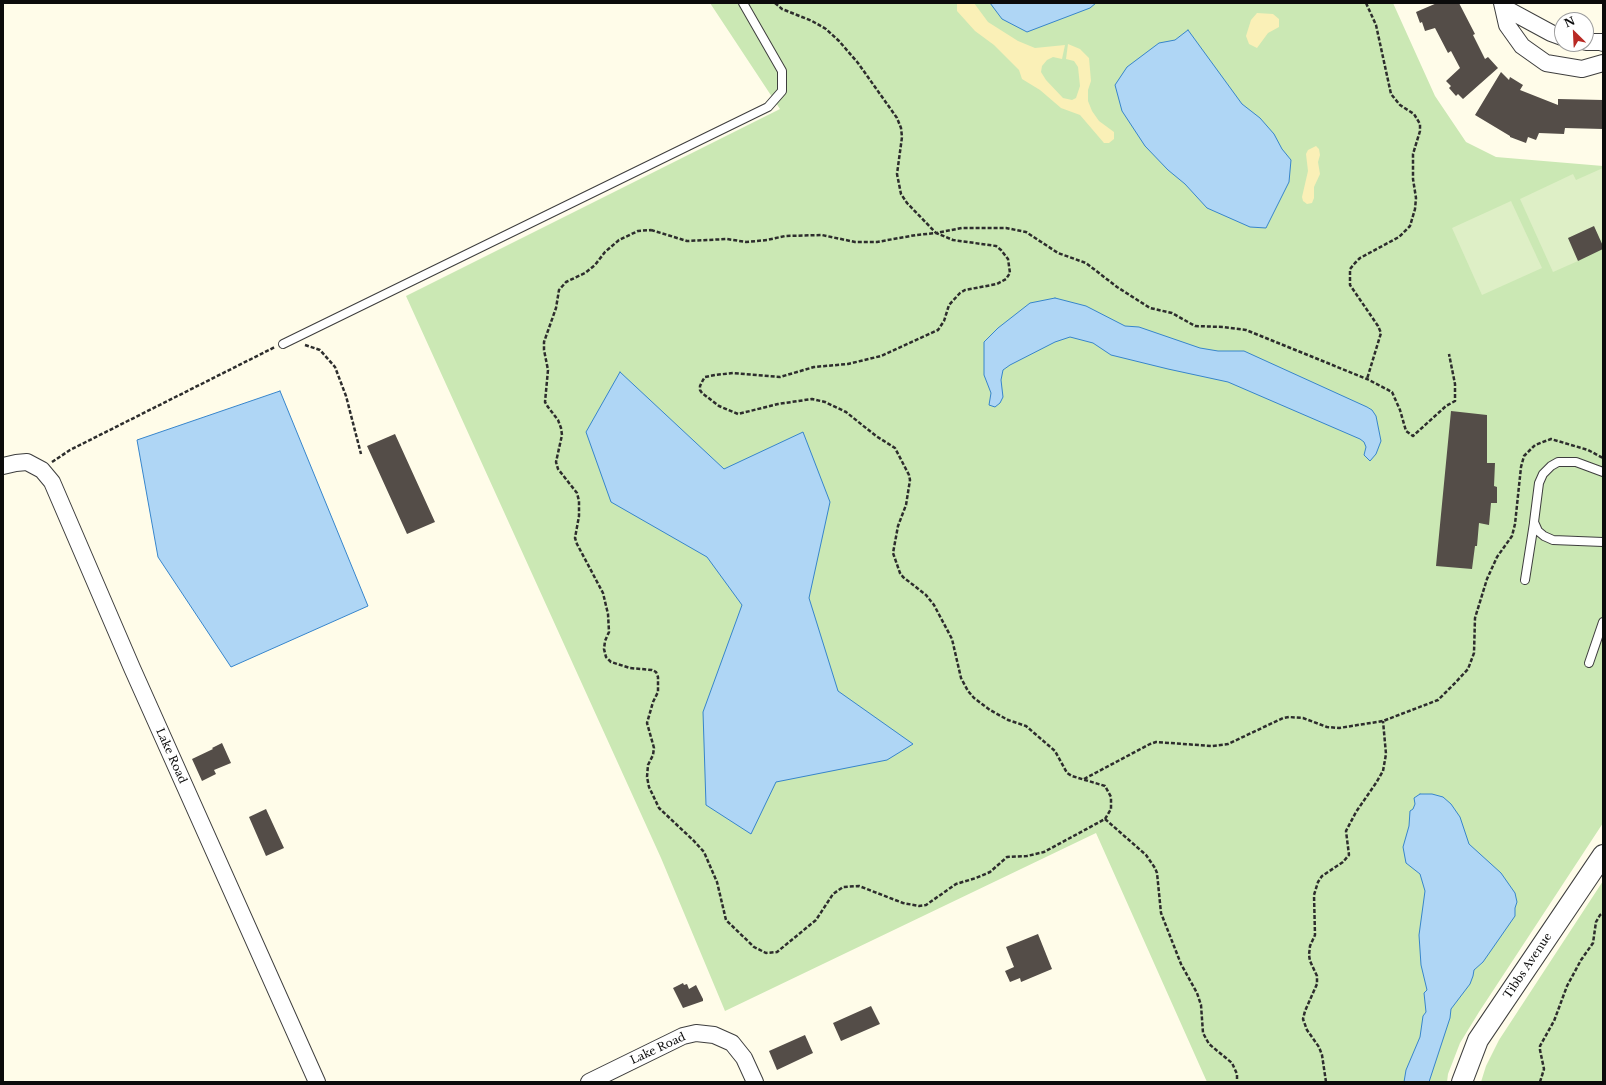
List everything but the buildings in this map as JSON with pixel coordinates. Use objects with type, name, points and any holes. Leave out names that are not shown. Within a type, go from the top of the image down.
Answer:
[{"type":"street","points":[[1502,5],[1554,34]]},
{"type":"street","points":[[1502,5],[1507,25],[1522,46],[1546,63],[1582,69],[1603,63]]},
{"type":"street","points":[[3,466],[27,462],[42,470]]},
{"type":"street","name":"Lake Road","points":[[42,470],[52,482],[132,668],[317,1082]]},
{"type":"street","name":"Tibbs Avenue","points":[[1462,1082],[1478,1040],[1603,855]]},
{"type":"street","name":"Lake Road","points":[[589,1082],[683,1036],[696,1033],[714,1035],[732,1043],[744,1058],[755,1082]]},
{"type":"lane","points":[[283,344],[768,107],[782,91],[782,71],[743,3]]},
{"type":"lane","points":[[1525,580],[1539,483],[1543,474],[1551,466],[1558,462],[1576,462],[1603,472]]},
{"type":"lane","points":[[1534,522],[1541,534],[1553,540],[1603,542]]},
{"type":"lane","points":[[1589,664],[1603,622]]},
{"type":"path","points":[[775,3],[782,9],[812,21],[826,29],[839,41],[858,63],[898,118],[902,137],[897,174],[901,194],[907,204],[936,233],[953,240],[996,246],[1008,259],[1010,269],[1008,276],[997,284],[965,290],[960,293],[949,305],[944,321],[938,330],[881,356],[848,364],[814,367],[780,377],[733,373],[715,374],[705,377],[700,386],[700,390],[718,406],[738,414],[778,404],[798,401],[812,400],[825,402],[846,412],[876,436],[895,448],[909,475],[910,480],[906,505],[898,526],[893,553],[902,577],[926,595],[934,605],[952,639],[961,678],[974,698],[996,714],[1026,726],[1055,751],[1067,773],[1083,780],[1105,786],[1110,797],[1111,809],[1105,819],[1044,852],[1027,856],[1007,857],[990,872],[956,884],[926,905],[920,906],[903,903],[859,886],[843,887],[833,894],[816,920],[783,949],[777,952],[766,952],[754,947],[726,920],[717,882],[704,852],[694,840],[659,808],[649,787],[647,777],[654,748],[647,722],[653,702],[658,692],[659,683],[656,672],[652,670],[624,666],[611,662],[606,657],[604,649],[609,632],[609,626],[605,600],[603,593],[577,544],[575,532],[579,516],[579,501],[577,494],[558,469],[556,462],[562,435],[561,428],[558,420],[545,402],[548,370],[544,342],[556,308],[559,290],[566,282],[585,273],[595,265],[605,252],[619,240],[638,231],[651,230],[687,241],[727,239],[746,242],[767,240],[785,236],[822,235],[855,242],[877,242],[936,233],[962,228],[1006,228],[1026,232],[1058,253],[1086,263],[1117,287],[1150,308],[1172,313],[1195,326],[1246,330],[1367,379],[1392,392],[1400,410],[1406,431],[1413,436],[1446,406],[1455,401],[1456,384],[1449,354]]},
{"type":"path","points":[[1366,3],[1376,25],[1392,94],[1400,105],[1414,114],[1420,124],[1420,131],[1413,154],[1412,179],[1416,198],[1416,209],[1410,226],[1399,237],[1360,258],[1350,269],[1350,285],[1378,326],[1381,333],[1367,379]]},
{"type":"path","points":[[42,470],[70,450],[246,360],[283,344],[301,344],[320,350],[335,367],[346,396],[360,454]]},
{"type":"path","points":[[1083,780],[1156,742],[1212,746],[1228,744],[1283,718],[1289,717],[1303,718],[1327,727],[1339,728],[1383,721],[1438,700],[1468,669],[1474,653],[1475,618],[1487,579],[1497,557],[1512,536],[1515,524],[1521,467],[1524,456],[1535,445],[1551,439],[1588,450],[1603,458]]},
{"type":"path","points":[[1326,1082],[1322,1055],[1319,1047],[1307,1030],[1303,1019],[1317,984],[1317,976],[1310,961],[1309,955],[1310,946],[1315,935],[1314,895],[1318,882],[1322,876],[1343,862],[1349,855],[1346,831],[1356,812],[1383,770],[1386,754],[1383,721]]},
{"type":"path","points":[[1105,819],[1146,855],[1155,868],[1157,873],[1162,913],[1181,964],[1197,993],[1201,1005],[1203,1033],[1209,1044],[1235,1068],[1237,1082]]},
{"type":"path","points":[[1540,1082],[1544,1069],[1540,1046],[1554,1021],[1567,986],[1581,960],[1594,943],[1596,922],[1603,913]]},
{"type":"green space","points":[[710,3],[1393,3],[1435,96],[1466,142],[1496,157],[1603,166],[1603,823],[1460,1043],[1448,1074],[1447,1082],[1207,1082],[1096,833],[725,1011],[661,858],[406,296],[780,109]]},
{"type":"green space","points":[[1603,168],[1603,239],[1600,240],[1594,227],[1568,238],[1578,261],[1553,272],[1520,199],[1573,174],[1576,180]]},
{"type":"green space","points":[[1511,201],[1542,268],[1482,295],[1452,228]]},
{"type":"green space","points":[[1603,881],[1603,1082],[1481,1082],[1486,1066],[1499,1040]]},
{"type":"sand","points":[[957,3],[974,3],[988,22],[1018,41],[1035,48],[1065,45],[1062,59],[1053,57],[1047,60],[1042,66],[1041,72],[1046,80],[1063,98],[1072,100],[1076,98],[1080,86],[1078,67],[1074,61],[1066,59],[1068,44],[1080,49],[1089,58],[1091,81],[1088,90],[1088,101],[1092,111],[1099,121],[1114,132],[1114,139],[1109,143],[1104,143],[1080,115],[1061,108],[1040,90],[1022,79],[1019,70],[994,45],[975,31],[957,11]]},
{"type":"sand","points":[[1257,13],[1273,14],[1279,19],[1279,27],[1268,33],[1257,48],[1249,44],[1246,36],[1251,20]]},
{"type":"sand","points":[[1316,146],[1319,149],[1320,155],[1318,162],[1320,174],[1314,187],[1314,198],[1312,203],[1307,204],[1303,201],[1302,197],[1308,171],[1306,154],[1308,150]]},
{"type":"water","points":[[990,3],[1096,3],[1090,8],[1027,32],[1002,19]]},
{"type":"water","points":[[1188,30],[1242,104],[1260,118],[1274,134],[1282,149],[1291,160],[1289,182],[1266,228],[1250,227],[1207,208],[1185,184],[1168,170],[1145,146],[1122,111],[1115,85],[1127,67],[1159,43],[1175,40]]},
{"type":"water","points":[[1055,298],[1086,306],[1125,326],[1139,327],[1200,348],[1218,351],[1244,351],[1367,407],[1372,410],[1376,416],[1381,441],[1376,454],[1370,461],[1364,455],[1366,447],[1364,442],[1360,439],[1228,382],[1111,355],[1093,343],[1070,337],[1055,342],[1003,370],[1001,380],[1003,397],[1000,403],[995,407],[989,405],[991,393],[984,375],[984,342],[998,328],[1030,303]]},
{"type":"water","points":[[620,372],[724,469],[803,432],[830,502],[809,598],[838,691],[913,744],[887,760],[776,782],[751,834],[706,805],[703,712],[742,605],[707,557],[611,502],[586,432]]},
{"type":"water","points":[[280,391],[368,606],[231,667],[158,557],[137,440]]},
{"type":"water","points":[[1420,794],[1432,794],[1443,797],[1451,804],[1460,817],[1469,844],[1501,873],[1515,893],[1517,902],[1515,916],[1483,962],[1474,970],[1470,984],[1451,1009],[1450,1018],[1429,1082],[1404,1082],[1406,1070],[1420,1037],[1423,1016],[1426,1012],[1424,993],[1427,990],[1421,965],[1419,935],[1425,891],[1420,874],[1406,863],[1403,847],[1409,826],[1410,811],[1413,809],[1415,804],[1414,798]]}]
